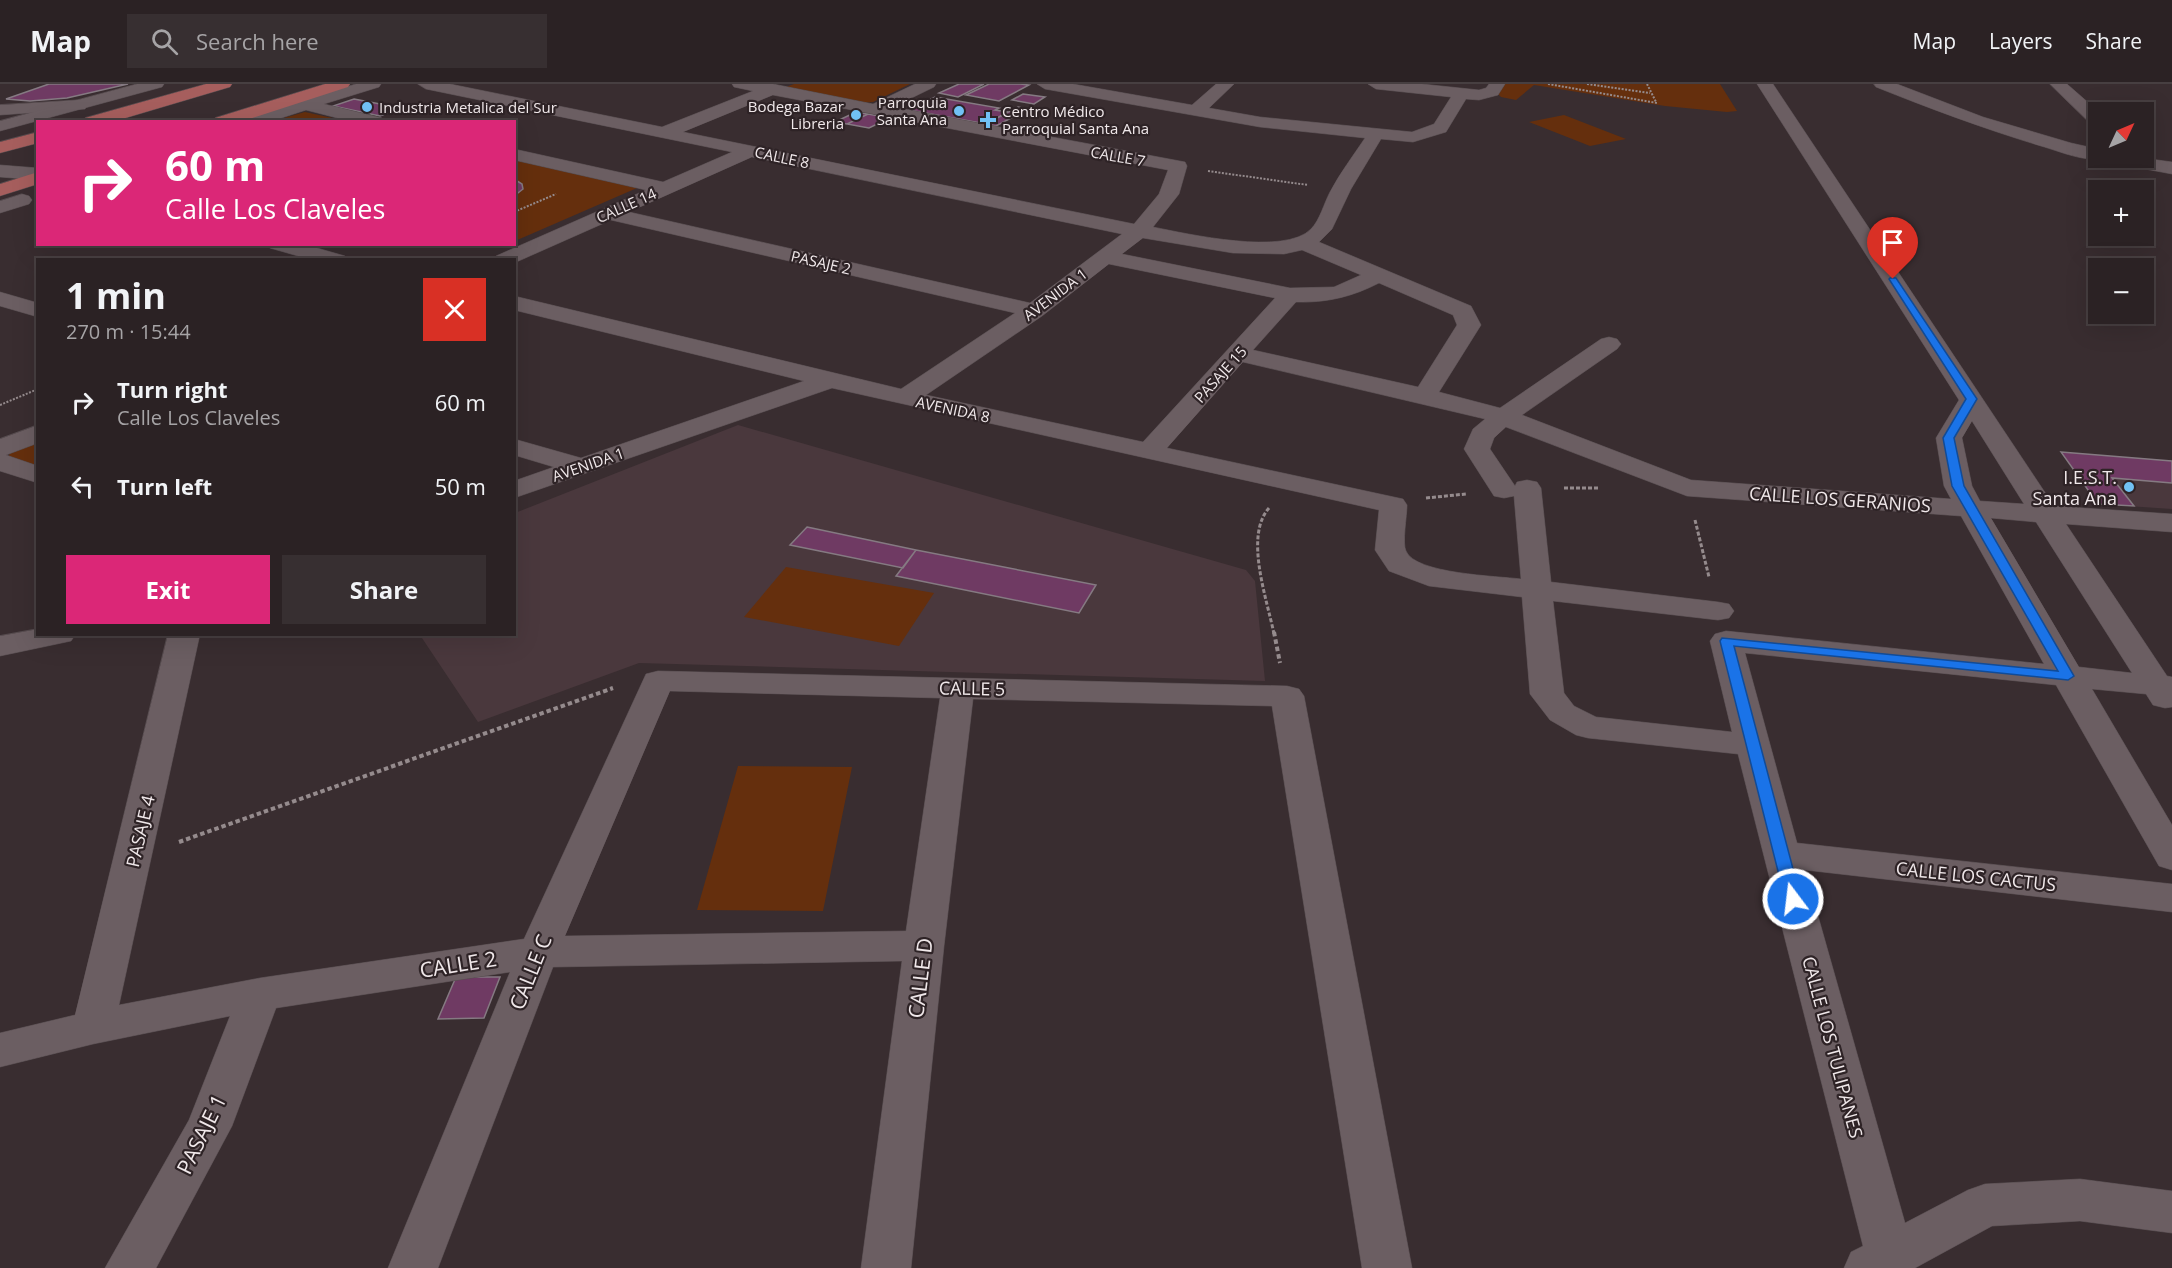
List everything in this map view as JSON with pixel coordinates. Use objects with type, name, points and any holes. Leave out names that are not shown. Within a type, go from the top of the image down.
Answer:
[{"type":"main road","points":[[98,120],[224,84]]},
{"type":"main road","points":[[227,120],[342,84]]},
{"type":"main road","points":[[0,148],[36,138]]},
{"type":"main road","points":[[0,190],[31,184]]},
{"type":"street","points":[[1,121],[33,110],[79,105],[156,84]]},
{"type":"street","points":[[256,120],[373,84]]},
{"type":"street","name":"CALLE 8","points":[[426,84],[1139,231],[1248,249],[1306,244]]},
{"type":"street","name":"CALLE 7","points":[[740,84],[778,87],[874,110],[1178,166]]},
{"type":"street","points":[[874,110],[928,84]]},
{"type":"street","points":[[1045,84],[1260,122],[1413,137],[1440,128],[1461,94]]},
{"type":"street","points":[[1196,111],[1226,84]]},
{"type":"street","points":[[1376,84],[1461,94],[1487,94],[1492,92],[1497,84]]},
{"type":"street","points":[[1764,84],[2167,694]]},
{"type":"street","points":[[1882,84],[1977,121],[2088,152]]},
{"type":"street","points":[[2058,84],[2088,112]]},
{"type":"street","points":[[664,133],[778,87]]},
{"type":"street","points":[[305,105],[368,120]]},
{"type":"street","points":[[1,121],[36,128]]},
{"type":"street","points":[[1375,135],[1341,189],[1318,234],[1306,244],[1463,311],[1469,325],[1425,395]]},
{"type":"street","points":[[2154,149],[2172,156]]},
{"type":"street","name":"CALLE 14","points":[[511,256],[750,151]]},
{"type":"street","points":[[516,154],[664,188]]},
{"type":"street","points":[[2154,165],[2172,168]]},
{"type":"street","name":"AVENIDA 1","points":[[905,398],[1034,311],[1139,231],[1156,213],[1168,194],[1178,166]]},
{"type":"street","points":[[0,171],[31,184]]},
{"type":"street","points":[[0,207],[31,184]]},
{"type":"street","name":"PASAJE 2","points":[[609,213],[1034,311]]},
{"type":"street","points":[[285,246],[330,258]]},
{"type":"street","points":[[495,246],[511,256]]},
{"type":"street","points":[[1104,256],[1290,295],[1317,296],[1347,292],[1379,274]]},
{"type":"street","name":"PASAJE 15","points":[[1149,452],[1290,295]]},
{"type":"street","points":[[0,300],[36,309]]},
{"type":"street","name":"AVENIDA 8","points":[[516,303],[905,398],[1393,505],[1390,550],[1400,565],[1428,577],[1536,591]]},
{"type":"street","points":[[1609,344],[1503,417],[1482,435],[1478,449],[1516,489],[1536,591],[1547,694],[1562,713],[1588,727],[1753,745]]},
{"type":"street","name":"CALLE LOS GERANIOS","points":[[1238,354],[1425,395],[1503,417],[1687,488],[2172,523]]},
{"type":"street","name":"AVENIDA 1","points":[[516,489],[831,380]]},
{"type":"street","points":[[1972,399],[1948,438],[1958,486],[2172,857]]},
{"type":"street","points":[[0,449],[36,434]]},
{"type":"street","points":[[516,448],[581,466]]},
{"type":"street","points":[[0,462],[36,474]]},
{"type":"street","points":[[1536,591],[1722,626],[2068,676],[2167,694]]},
{"type":"street","name":"CALLE LOS TULIPANES","points":[[1722,626],[1781,854],[1880,1262]]},
{"type":"street","points":[[0,646],[50,636]]},
{"type":"street","name":"PASAJE 4","points":[[93,1027],[134,858],[184,636]]},
{"type":"street","name":"CALLE 5","points":[[658,681],[1287,696]]},
{"type":"street","name":"CALLE C","points":[[413,1268],[538,952],[658,681]]},
{"type":"street","name":"CALLE D","points":[[886,1268],[924,945],[958,688]]},
{"type":"street","points":[[1287,696],[1387,1268]]},
{"type":"street","name":"CALLE LOS CACTUS","points":[[1781,854],[2172,898]]},
{"type":"street","name":"CALLE 2","points":[[0,1050],[93,1027],[260,994],[538,952],[924,945]]},
{"type":"street","name":"PASAJE 1","points":[[130,1268],[209,1126],[260,994]]},
{"type":"street","points":[[1880,1262],[1985,1205],[2080,1200],[2172,1212]]},
{"type":"path","points":[[1548,84],[1657,103],[1647,84]]},
{"type":"path","points":[[1587,84],[1650,93]]},
{"type":"path","points":[[1594,92],[1606,84]]},
{"type":"path","points":[[1178,166],[1341,189]]},
{"type":"path","points":[[516,211],[557,194]]},
{"type":"path","points":[[0,405],[36,390]]},
{"type":"path","points":[[1287,696],[1256,545],[1261,517],[1291,483]]},
{"type":"path","points":[[1687,488],[1722,626]]},
{"type":"path","points":[[134,858],[629,683],[658,681]]},
{"type":"shaded area","points":[[794,84],[910,84],[873,102],[861,103],[786,87]]},
{"type":"shaded area","points":[[1504,84],[1720,84],[1737,111],[1665,106],[1534,85],[1516,100],[1501,97],[1497,93]]},
{"type":"shaded area","points":[[305,112],[341,120],[277,120]]},
{"type":"shaded area","points":[[1564,115],[1626,139],[1590,146],[1529,122]]},
{"type":"shaded area","points":[[516,160],[637,188],[516,241]]},
{"type":"shaded area","points":[[738,425],[1246,570],[1255,581],[1265,681],[639,663],[478,722],[421,636],[516,636],[516,513]]},
{"type":"shaded area","points":[[36,438],[36,467],[9,457],[10,450]]},
{"type":"shaded area","name":"I.E.S.T. Santa Ana","points":[[2061,452],[2172,461],[2172,509],[2098,504]]},
{"type":"shaded area","points":[[786,567],[934,593],[899,646],[744,617]]},
{"type":"shaded area","points":[[738,766],[852,767],[823,911],[697,910]]},
{"type":"building","points":[[49,84],[128,84],[67,98],[30,101],[6,99]]},
{"type":"building","points":[[959,84],[984,84],[958,97],[939,93]]},
{"type":"building","points":[[989,84],[1029,85],[999,101],[966,95]]},
{"type":"building","points":[[1023,94],[1045,97],[1034,104],[1012,100]]},
{"type":"building","name":"Parroquia Santa Ana","points":[[935,97],[999,108],[995,110],[1008,112],[986,124],[909,110]]},
{"type":"building","name":"Industria Metalica del Sur","points":[[354,99],[401,108],[380,116],[333,106]]},
{"type":"building","points":[[1018,107],[1028,109],[996,126],[986,124]]},
{"type":"building","points":[[856,112],[868,114],[847,124],[835,122]]},
{"type":"building","points":[[868,114],[890,118],[869,128],[847,124]]},
{"type":"building","points":[[516,180],[522,184],[523,189],[516,194]]},
{"type":"building","name":"I.E.S.T. Santa Ana","points":[[2061,452],[2172,461],[2172,483],[2112,478],[2134,506],[2098,504]]},
{"type":"building","points":[[807,527],[916,550],[903,568],[790,545]]},
{"type":"building","points":[[916,550],[1096,585],[1079,613],[896,576]]},
{"type":"building","points":[[456,977],[500,977],[484,1018],[438,1019]]},
{"type":"place","name":"Industria Metalica del Sur","points":[[367,107]]},
{"type":"place","name":"Parroquia Santa Ana","points":[[959,111]]},
{"type":"place","name":"Bodega Bazar Libreria","points":[[856,115]]},
{"type":"place","name":"Centro Médico Parroquial Santa Ana","points":[[988,120]]},
{"type":"place","name":"I.E.S.T. Santa Ana","points":[[2129,487]]},
{"type":"route","points":[[1793,899],[1726,641],[2068,676],[1958,486],[1948,438],[1972,399],[1893,279]]}]
